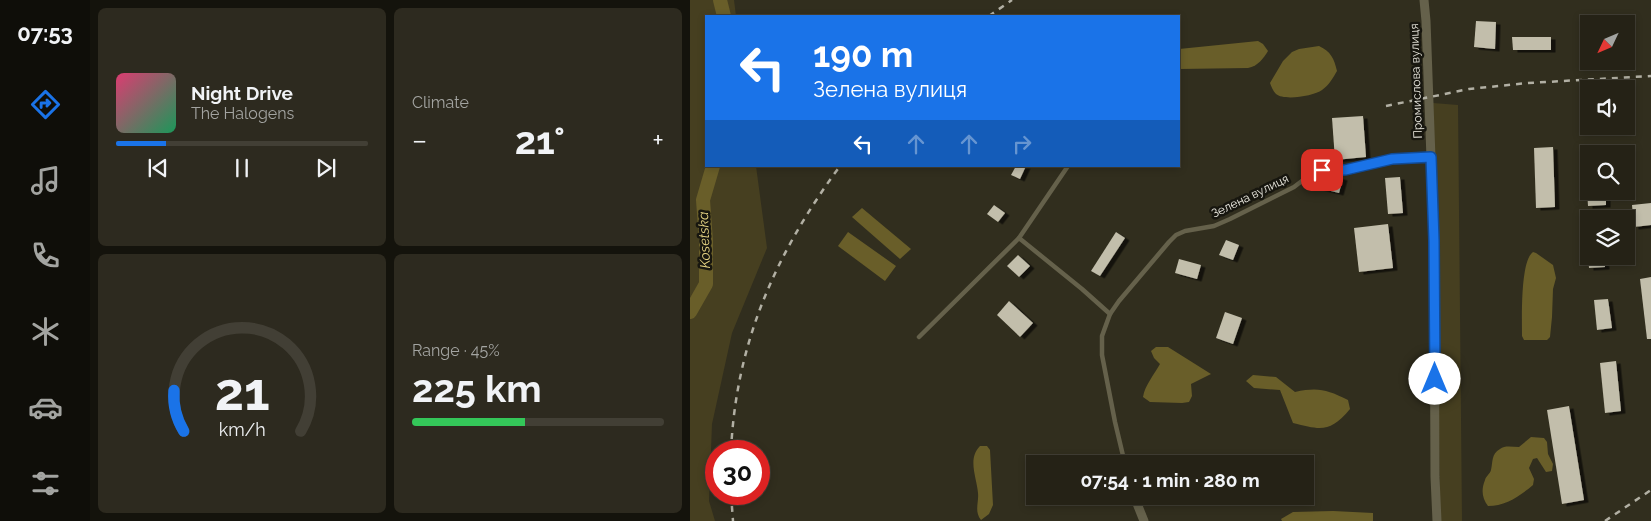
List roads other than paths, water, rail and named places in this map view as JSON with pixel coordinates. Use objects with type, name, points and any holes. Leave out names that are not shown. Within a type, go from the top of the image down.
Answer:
[{"type":"street","name":"Промислова вулиця","points":[[1424,0],[1434,241],[1435,477],[1437,521]]},
{"type":"street","points":[[1138,505],[1144,521]]},
{"type":"lane","name":"Зелена вулиця","points":[[1124,455],[1102,355],[1102,336],[1110,314],[1133,282],[1176,235],[1185,231],[1214,226],[1230,219],[1294,187],[1315,171],[1345,170],[1392,159],[1431,157]]},
{"type":"lane","points":[[919,337],[1018,238],[1067,167]]},
{"type":"lane","points":[[1018,238],[1110,314]]},
{"type":"waterway","name":"Kosetska","points":[[720,0],[724,15]]},
{"type":"waterway","name":"Kosetska","points":[[690,312],[706,284],[706,241],[703,200],[713,167]]},
{"type":"railway","points":[[990,15],[1012,0]]},
{"type":"railway","points":[[1386,106],[1469,89],[1528,83],[1651,76]]},
{"type":"railway","points":[[732,440],[734,411],[741,373],[763,300],[797,232],[839,167]]},
{"type":"railway","points":[[1605,521],[1651,490]]},
{"type":"railway","points":[[732,505],[733,521]]}]
